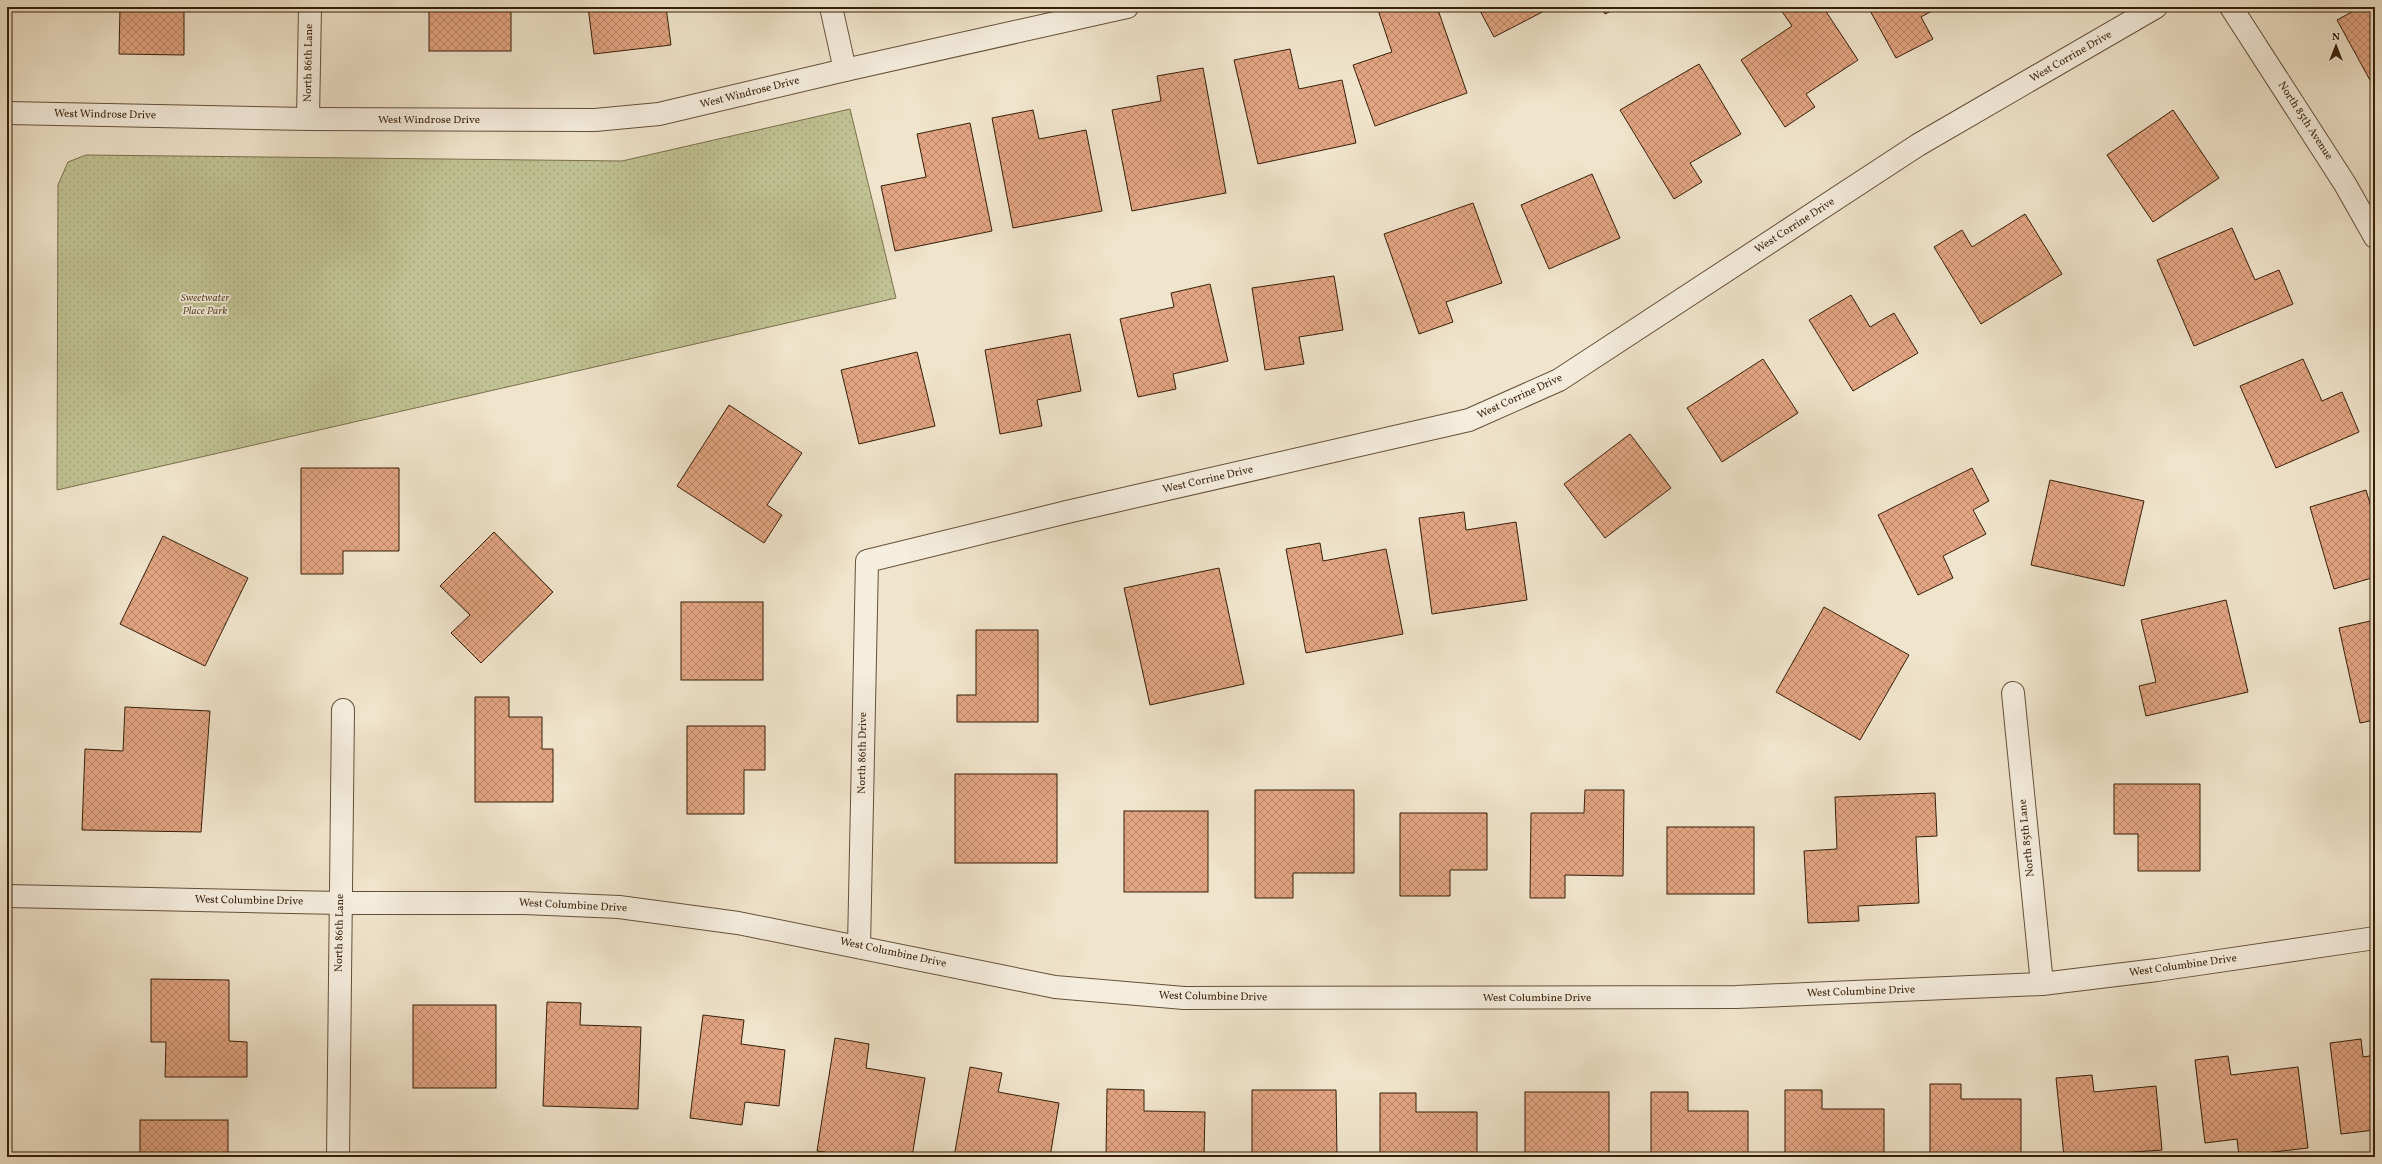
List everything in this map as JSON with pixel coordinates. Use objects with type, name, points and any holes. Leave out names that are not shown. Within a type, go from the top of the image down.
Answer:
[{"type":"street","name":"North 86th Lane","points":[[308,119],[310,7]]},
{"type":"street","points":[[831,7],[845,70]]},
{"type":"street","name":"West Windrose Drive","points":[[7,113],[308,119],[595,120],[659,114],[845,70],[1127,7]]},
{"type":"street","name":"West Corrine Drive","points":[[867,561],[1067,512],[1469,420],[1559,380],[1918,145],[2156,7]]},
{"type":"street","name":"North 85th Avenue","points":[[2231,7],[2345,184],[2375,237]]},
{"type":"street","name":"North 86th Drive","points":[[860,946],[867,561]]},
{"type":"street","name":"North 85th Lane","points":[[2013,693],[2042,984]]},
{"type":"street","name":"North 86th Lane","points":[[338,1157],[343,710]]},
{"type":"street","name":"West Columbine Drive","points":[[7,896],[341,903],[524,903],[619,907],[738,923],[860,946],[1055,987],[1184,998],[1736,997],[2042,984],[2157,970],[2375,938]]},
{"type":"green space","name":"Sweetwater Place Park","points":[[850,109],[896,298],[57,490],[58,185],[68,162],[86,155],[622,161]]},
{"type":"building","points":[[120,7],[227,7],[227,11],[184,11],[184,55],[119,54]]},
{"type":"building","points":[[429,7],[511,7],[511,51],[429,51]]},
{"type":"building","points":[[588,7],[666,7],[671,45],[594,54]]},
{"type":"building","points":[[1377,7],[1437,7],[1467,93],[1375,126],[1353,65],[1392,52]]},
{"type":"building","points":[[1478,7],[1552,7],[1494,37]]},
{"type":"building","points":[[1601,7],[1619,7],[1605,14]]},
{"type":"building","points":[[1786,7],[1823,7],[1858,60],[1806,94],[1815,107],[1785,127],[1741,60],[1792,26],[1781,10]]},
{"type":"building","points":[[1868,7],[1939,7],[1921,17],[1933,39],[1896,58]]},
{"type":"building","points":[[2361,7],[2375,7],[2375,80],[2371,82],[2337,20]]},
{"type":"building","points":[[1290,49],[1299,89],[1342,80],[1356,143],[1258,164],[1234,60]]},
{"type":"building","points":[[1699,64],[1741,134],[1690,163],[1702,182],[1674,199],[1620,110]]},
{"type":"building","points":[[1203,68],[1226,193],[1132,211],[1112,110],[1161,101],[1157,76]]},
{"type":"building","points":[[1033,110],[1039,139],[1086,130],[1102,211],[1013,228],[992,118]]},
{"type":"building","points":[[2173,110],[2219,178],[2153,222],[2107,155]]},
{"type":"building","points":[[970,123],[992,231],[895,251],[881,186],[926,177],[917,134]]},
{"type":"building","points":[[1592,174],[1620,238],[1549,269],[1521,205]]},
{"type":"building","points":[[1473,203],[1502,283],[1446,302],[1453,322],[1419,334],[1384,234]]},
{"type":"building","points":[[2025,214],[2062,274],[1981,324],[1934,247],[1962,230],[1972,247]]},
{"type":"building","points":[[2232,228],[2255,280],[2279,270],[2293,304],[2194,346],[2157,260]]},
{"type":"building","points":[[1334,276],[1343,330],[1299,337],[1304,364],[1265,370],[1252,288]]},
{"type":"building","points":[[1210,284],[1228,361],[1173,374],[1176,389],[1138,397],[1120,319],[1174,307],[1171,293]]},
{"type":"building","points":[[1851,295],[1870,327],[1894,313],[1918,353],[1853,391],[1809,320]]},
{"type":"building","points":[[1070,334],[1081,391],[1037,400],[1042,426],[1000,434],[985,350]]},
{"type":"building","points":[[917,352],[935,426],[859,444],[841,370]]},
{"type":"building","points":[[1763,359],[1798,413],[1722,462],[1687,408]]},
{"type":"building","points":[[2303,359],[2322,401],[2342,392],[2359,432],[2276,468],[2240,386]]},
{"type":"building","points":[[729,405],[802,453],[767,505],[782,515],[764,543],[677,486]]},
{"type":"building","points":[[1630,434],[1671,488],[1605,538],[1564,484]]},
{"type":"building","points":[[301,468],[399,468],[399,551],[343,551],[343,574],[301,574]]},
{"type":"building","points":[[1972,468],[1989,501],[1973,510],[1986,534],[1943,556],[1953,578],[1918,595],[1878,515]]},
{"type":"building","points":[[2050,480],[2144,501],[2124,586],[2031,565]]},
{"type":"building","points":[[2366,490],[2375,520],[2375,577],[2334,589],[2310,507]]},
{"type":"building","points":[[1464,512],[1466,530],[1516,522],[1527,600],[1432,614],[1419,518]]},
{"type":"building","points":[[494,532],[553,592],[481,663],[451,633],[470,615],[440,586]]},
{"type":"building","points":[[163,536],[248,578],[205,666],[120,624]]},
{"type":"building","points":[[1320,543],[1323,561],[1386,549],[1403,634],[1306,653],[1286,549]]},
{"type":"building","points":[[1219,568],[1244,684],[1150,705],[1124,588]]},
{"type":"building","points":[[2226,600],[2248,692],[2146,716],[2139,686],[2156,682],[2141,620]]},
{"type":"building","points":[[681,602],[763,602],[763,680],[681,680]]},
{"type":"building","points":[[1824,607],[1909,655],[1860,740],[1776,692]]},
{"type":"building","points":[[2375,620],[2375,720],[2360,723],[2339,628]]},
{"type":"building","points":[[976,630],[1038,630],[1038,722],[957,722],[957,695],[976,695]]},
{"type":"building","points":[[475,697],[509,697],[509,717],[542,717],[542,749],[553,749],[553,802],[475,802]]},
{"type":"building","points":[[125,707],[210,711],[201,832],[82,830],[85,749],[123,751]]},
{"type":"building","points":[[687,726],[765,726],[765,770],[744,770],[744,814],[687,814]]},
{"type":"building","points":[[955,774],[1057,774],[1057,863],[955,863]]},
{"type":"building","points":[[2114,784],[2200,784],[2200,871],[2138,871],[2138,834],[2114,834]]},
{"type":"building","points":[[1255,790],[1354,790],[1354,873],[1293,873],[1293,898],[1255,898]]},
{"type":"building","points":[[1585,790],[1624,790],[1623,876],[1565,875],[1565,898],[1530,898],[1531,813],[1584,813]]},
{"type":"building","points":[[1935,793],[1937,836],[1916,837],[1919,903],[1858,906],[1859,921],[1808,923],[1804,851],[1837,849],[1835,797]]},
{"type":"building","points":[[1124,811],[1208,811],[1208,892],[1124,892]]},
{"type":"building","points":[[1400,813],[1487,813],[1487,870],[1450,870],[1450,896],[1400,896]]},
{"type":"building","points":[[1667,827],[1754,827],[1754,894],[1667,894]]},
{"type":"building","points":[[151,979],[229,980],[229,1041],[247,1042],[247,1077],[165,1077],[166,1042],[151,1042]]},
{"type":"building","points":[[547,1002],[581,1003],[580,1025],[641,1027],[638,1109],[543,1106]]},
{"type":"building","points":[[413,1005],[496,1005],[496,1088],[413,1088]]},
{"type":"building","points":[[703,1015],[744,1020],[741,1044],[785,1050],[779,1106],[745,1102],[742,1125],[690,1118]]},
{"type":"building","points":[[835,1038],[869,1044],[866,1068],[925,1078],[912,1157],[855,1157],[817,1151]]},
{"type":"building","points":[[2361,1039],[2363,1057],[2375,1055],[2375,1130],[2341,1134],[2330,1043]]},
{"type":"building","points":[[2228,1056],[2231,1075],[2298,1067],[2308,1148],[2239,1156],[2237,1139],[2205,1143],[2195,1060]]},
{"type":"building","points":[[970,1067],[1002,1073],[998,1092],[1059,1103],[1050,1157],[954,1157]]},
{"type":"building","points":[[2092,1075],[2094,1092],[2156,1086],[2162,1150],[2064,1157],[2056,1078]]},
{"type":"building","points":[[1930,1084],[1961,1084],[1961,1099],[2021,1099],[2021,1157],[1930,1157]]},
{"type":"building","points":[[1107,1089],[1144,1090],[1144,1111],[1205,1112],[1204,1157],[1106,1157]]},
{"type":"building","points":[[1252,1090],[1336,1090],[1337,1157],[1233,1157],[1233,1154],[1252,1154]]},
{"type":"building","points":[[1785,1090],[1822,1090],[1822,1109],[1884,1109],[1884,1157],[1785,1157]]},
{"type":"building","points":[[1525,1092],[1609,1092],[1609,1157],[1525,1157]]},
{"type":"building","points":[[1651,1092],[1688,1092],[1688,1111],[1748,1111],[1748,1157],[1651,1157]]},
{"type":"building","points":[[1380,1093],[1416,1093],[1416,1112],[1477,1112],[1477,1157],[1380,1157]]},
{"type":"building","points":[[140,1120],[228,1120],[228,1157],[140,1157]]}]
